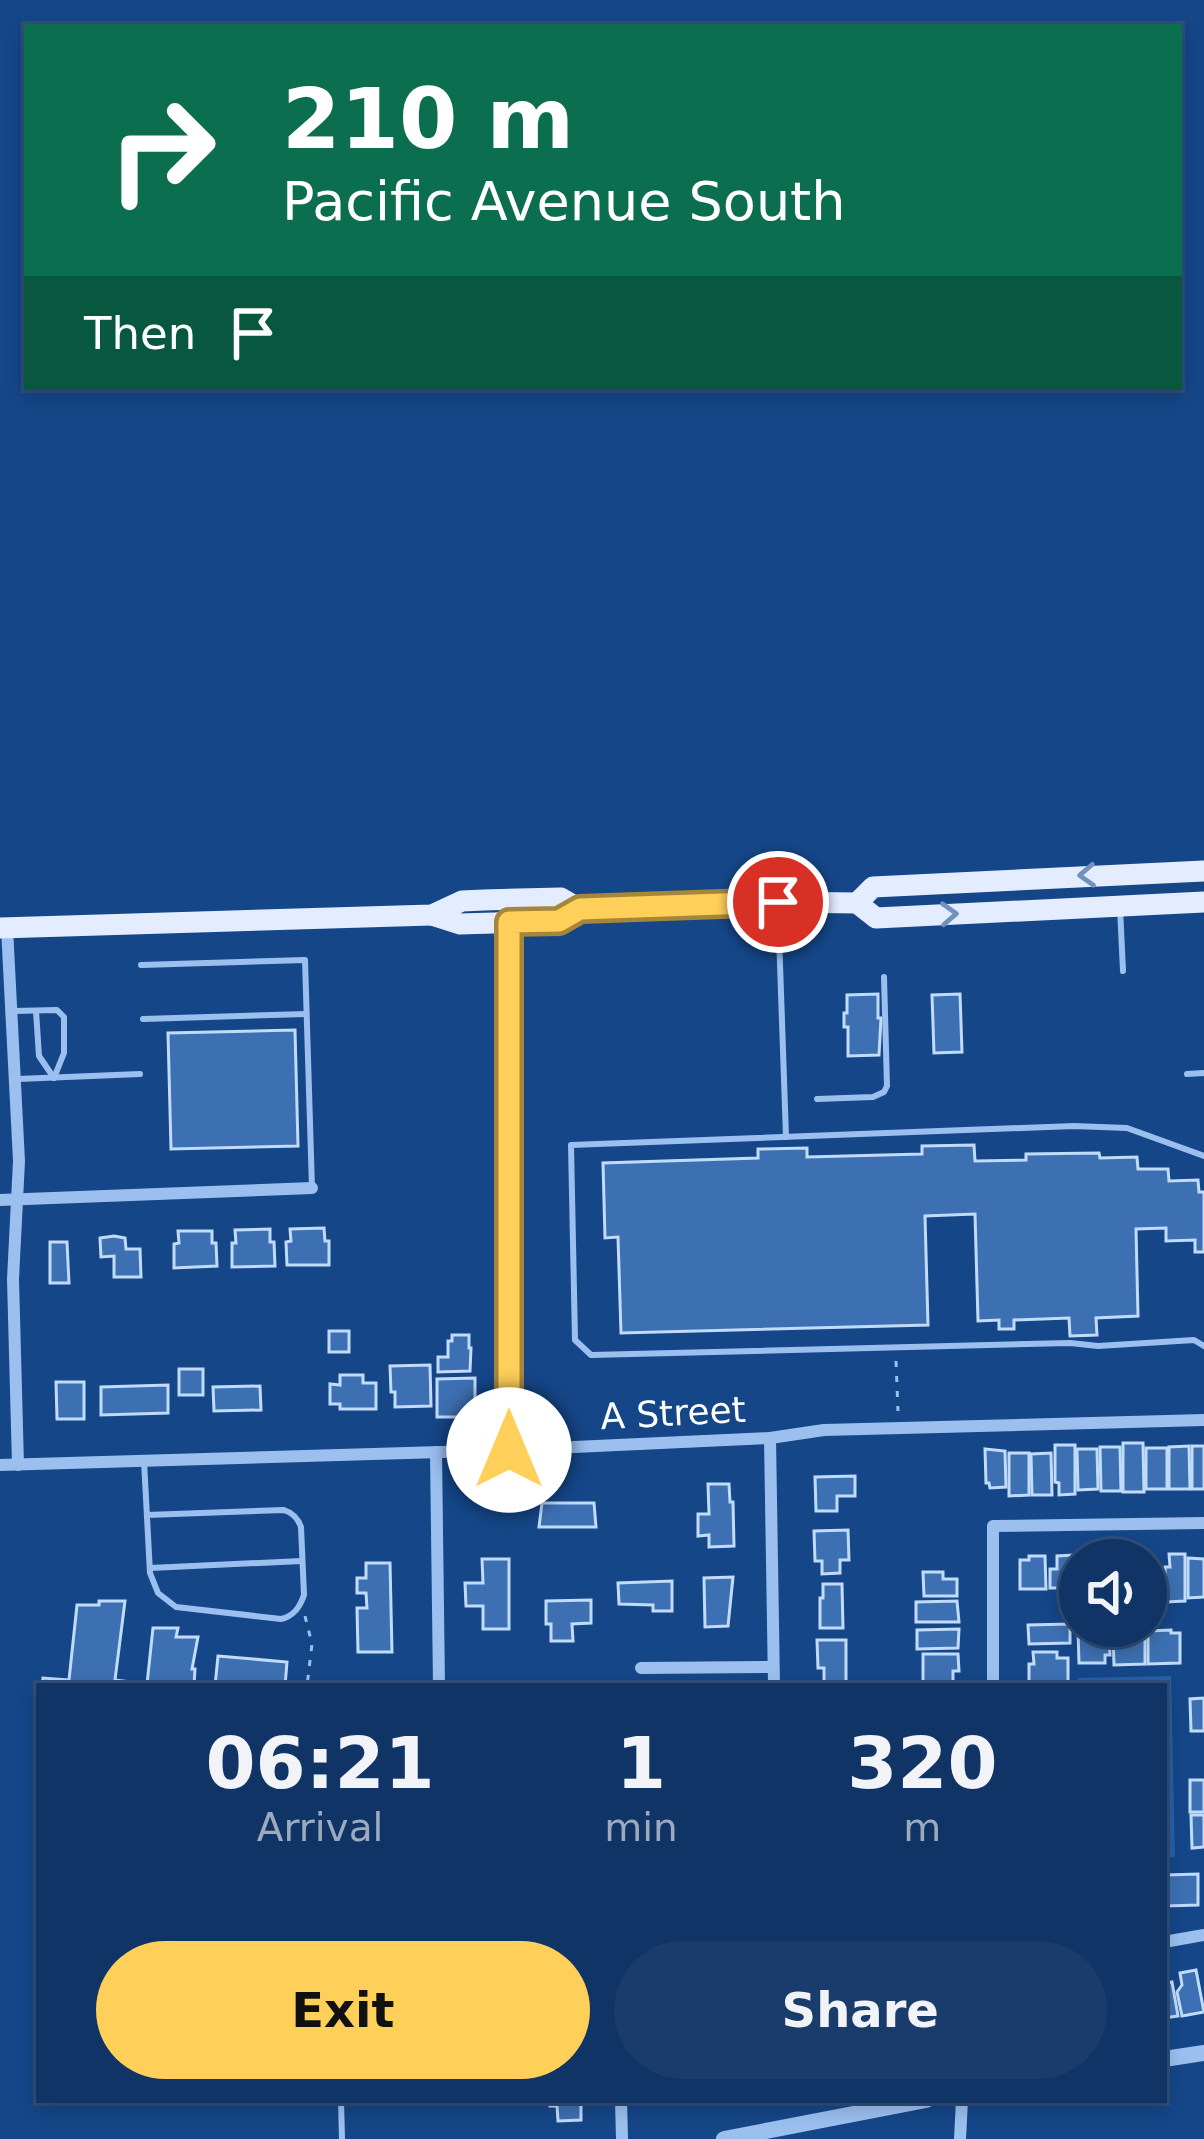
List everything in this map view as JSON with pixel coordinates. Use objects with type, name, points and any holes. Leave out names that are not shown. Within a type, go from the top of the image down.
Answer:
[{"type":"main road","points":[[857,903],[873,887],[1204,872]]},
{"type":"main road","points":[[432,915],[462,901],[484,900],[561,898],[580,909]]},
{"type":"main road","points":[[3,928],[432,915],[460,924],[559,921],[580,909],[778,902],[857,903],[876,918],[1204,902]]},
{"type":"street","points":[[509,922],[509,1450]]},
{"type":"street","points":[[3,928],[19,1161],[13,1279],[17,1465]]},
{"type":"street","points":[[0,1201],[312,1188]]},
{"type":"street","name":"A Street","points":[[0,1465],[509,1450],[770,1438],[824,1430],[1204,1420]]},
{"type":"street","points":[[770,1438],[774,1683]]},
{"type":"street","points":[[436,1452],[439,1683]]},
{"type":"street","points":[[993,1683],[993,1526],[1204,1523]]},
{"type":"street","points":[[641,1668],[773,1666]]},
{"type":"street","points":[[1167,1941],[1204,1935]]},
{"type":"street","points":[[1167,2059],[1204,2053]]},
{"type":"street","points":[[621,2103],[622,2139]]},
{"type":"street","points":[[724,2139],[762,2136],[912,2103]]},
{"type":"street","points":[[960,2139],[962,2103]]},
{"type":"lane","points":[[778,902],[787,1137]]},
{"type":"lane","points":[[1120,905],[1123,971]]},
{"type":"lane","points":[[141,965],[305,960],[312,1188]]},
{"type":"lane","points":[[818,1099],[884,1093],[884,977]]},
{"type":"lane","points":[[10,1011],[57,1010],[64,1017],[64,1053],[54,1078]]},
{"type":"lane","points":[[36,1011],[39,1056],[54,1078]]},
{"type":"lane","points":[[143,1019],[306,1015]]},
{"type":"lane","points":[[1187,1073],[1204,1073]]},
{"type":"lane","points":[[14,1080],[140,1074]]},
{"type":"lane","points":[[1204,1156],[1127,1128],[1075,1126],[572,1145],[575,1340],[591,1354],[1098,1346],[1194,1340],[1204,1346]]},
{"type":"lane","points":[[144,1461],[147,1515],[150,1568],[158,1593],[176,1607],[281,1619],[302,1603],[301,1527],[284,1510],[147,1515]]},
{"type":"lane","points":[[150,1568],[302,1561]]},
{"type":"lane","points":[[340,2103],[342,2139]]},
{"type":"path","points":[[896,1347],[898,1428]]},
{"type":"path","points":[[302,1603],[312,1643],[307,1683]]},
{"type":"shaded area","points":[[1171,1676],[1175,1857],[1167,1858],[1167,1683],[1078,1683],[1078,1678]]},
{"type":"building","points":[[878,994],[879,1055],[848,1056],[847,995]]},
{"type":"building","points":[[960,994],[962,1052],[934,1053],[932,995]]},
{"type":"building","points":[[295,1030],[298,1146],[171,1149],[168,1033]]},
{"type":"building","points":[[974,1145],[975,1161],[1026,1160],[1026,1154],[1099,1153],[1100,1158],[1137,1157],[1138,1169],[1168,1169],[1169,1181],[1198,1180],[1199,1192],[1204,1192],[1204,1252],[1195,1252],[1195,1240],[1166,1241],[1166,1228],[1136,1229],[1138,1316],[1096,1318],[1097,1335],[1070,1336],[1069,1318],[1014,1320],[1014,1329],[999,1329],[999,1320],[978,1321],[975,1214],[925,1216],[928,1325],[621,1333],[618,1237],[605,1238],[603,1163],[758,1158],[758,1149],[807,1148],[807,1157],[922,1154],[922,1146]]},
{"type":"building","points":[[324,1228],[329,1265],[287,1265],[290,1229]]},
{"type":"building","points":[[270,1229],[275,1266],[232,1267],[235,1230]]},
{"type":"building","points":[[178,1231],[212,1231],[217,1266],[174,1268]]},
{"type":"building","points":[[100,1238],[125,1238],[126,1249],[140,1249],[141,1277],[114,1277],[114,1256],[101,1257]]},
{"type":"building","points":[[50,1242],[67,1242],[69,1283],[50,1283]]},
{"type":"building","points":[[329,1331],[349,1331],[349,1352],[329,1352]]},
{"type":"building","points":[[452,1335],[469,1335],[470,1371],[438,1372],[438,1357],[448,1357]]},
{"type":"building","points":[[430,1365],[431,1406],[395,1407],[390,1366]]},
{"type":"building","points":[[179,1369],[203,1369],[203,1395],[179,1395]]},
{"type":"building","points":[[340,1375],[363,1375],[363,1383],[376,1383],[376,1409],[340,1409],[340,1404],[330,1404],[330,1384],[340,1385]]},
{"type":"building","points":[[475,1378],[475,1417],[437,1417],[437,1379]]},
{"type":"building","points":[[56,1382],[84,1382],[84,1419],[57,1419]]},
{"type":"building","points":[[168,1385],[168,1413],[101,1415],[101,1387]]},
{"type":"building","points":[[260,1386],[261,1410],[214,1411],[213,1387]]},
{"type":"building","points":[[1123,1443],[1143,1443],[1144,1492],[1123,1492]]},
{"type":"building","points":[[1055,1445],[1075,1445],[1075,1494],[1059,1495]]},
{"type":"building","points":[[1189,1446],[1190,1489],[1169,1489],[1169,1447]]},
{"type":"building","points":[[1192,1446],[1204,1446],[1204,1489],[1192,1489]]},
{"type":"building","points":[[1100,1447],[1120,1447],[1121,1491],[1101,1491]]},
{"type":"building","points":[[1146,1448],[1167,1448],[1167,1489],[1146,1489]]},
{"type":"building","points":[[985,1449],[1005,1451],[1006,1487],[990,1488],[986,1483]]},
{"type":"building","points":[[1077,1449],[1097,1449],[1098,1489],[1078,1490]]},
{"type":"building","points":[[1009,1453],[1029,1453],[1029,1495],[1009,1496]]},
{"type":"building","points":[[1051,1453],[1052,1495],[1032,1495],[1031,1454]]},
{"type":"building","points":[[855,1476],[855,1496],[837,1496],[837,1511],[816,1511],[815,1477]]},
{"type":"building","points":[[708,1484],[729,1484],[734,1546],[709,1547],[709,1535],[698,1536],[698,1514],[709,1514]]},
{"type":"building","points":[[542,1503],[594,1503],[596,1527],[539,1527]]},
{"type":"building","points":[[848,1530],[849,1560],[840,1560],[840,1573],[822,1574],[822,1561],[815,1561],[814,1531]]},
{"type":"building","points":[[1169,1554],[1185,1554],[1185,1601],[1167,1602]]},
{"type":"building","points":[[1029,1556],[1045,1556],[1046,1589],[1020,1589],[1020,1560],[1029,1560]]},
{"type":"building","points":[[1057,1556],[1059,1588],[1050,1588],[1050,1569],[1057,1569]]},
{"type":"building","points":[[1188,1558],[1204,1559],[1204,1597],[1188,1598]]},
{"type":"building","points":[[482,1559],[509,1559],[509,1629],[483,1629],[483,1606],[466,1606],[465,1583],[483,1583]]},
{"type":"building","points":[[366,1563],[390,1563],[392,1652],[358,1652],[357,1608],[367,1608],[366,1593],[357,1593],[357,1578],[366,1578]]},
{"type":"building","points":[[923,1572],[943,1572],[943,1579],[957,1579],[957,1596],[924,1596]]},
{"type":"building","points":[[733,1577],[728,1626],[705,1627],[704,1578]]},
{"type":"building","points":[[672,1581],[672,1611],[619,1604],[618,1583]]},
{"type":"building","points":[[823,1584],[842,1584],[843,1628],[820,1628]]},
{"type":"building","points":[[591,1600],[591,1623],[572,1624],[573,1641],[551,1641],[546,1601]]},
{"type":"building","points":[[99,1601],[125,1601],[115,1680],[139,1683],[42,1683],[43,1678],[69,1680],[77,1605],[99,1605]]},
{"type":"building","points":[[957,1601],[959,1622],[916,1622],[916,1602]]},
{"type":"building","points":[[1059,1624],[1059,1643],[1029,1644],[1028,1625]]},
{"type":"building","points":[[153,1628],[178,1628],[176,1637],[198,1637],[194,1683],[147,1683]]},
{"type":"building","points":[[959,1629],[958,1648],[917,1649],[917,1630]]},
{"type":"building","points":[[1167,1630],[1180,1633],[1180,1663],[1148,1664],[1148,1647],[1167,1647]]},
{"type":"building","points":[[817,1640],[846,1640],[846,1683],[824,1683],[824,1668],[818,1668]]},
{"type":"building","points":[[1079,1647],[1110,1647],[1105,1663],[1079,1663]]},
{"type":"building","points":[[1113,1647],[1145,1647],[1145,1664],[1114,1665]]},
{"type":"building","points":[[1033,1652],[1057,1652],[1057,1658],[1068,1658],[1068,1682],[1029,1683]]},
{"type":"building","points":[[923,1654],[958,1654],[959,1671],[953,1671],[953,1683],[923,1683]]},
{"type":"building","points":[[218,1656],[287,1662],[285,1683],[215,1683]]},
{"type":"building","points":[[1204,1698],[1204,1731],[1191,1731],[1190,1699]]},
{"type":"building","points":[[1190,1780],[1204,1780],[1204,1812],[1190,1812]]},
{"type":"building","points":[[1191,1815],[1204,1815],[1204,1847],[1192,1848]]},
{"type":"building","points":[[1198,1874],[1198,1905],[1167,1906],[1167,1875]]},
{"type":"building","points":[[1196,1970],[1204,2012],[1182,2016],[1177,1992],[1182,1985],[1180,1973]]},
{"type":"building","points":[[1172,1982],[1178,2016],[1167,2018],[1167,1983]]},
{"type":"building","points":[[581,2103],[581,2120],[558,2121],[557,2106],[550,2106]]},
{"type":"route","points":[[509,1450],[509,922],[559,921],[580,909],[778,902]]}]
